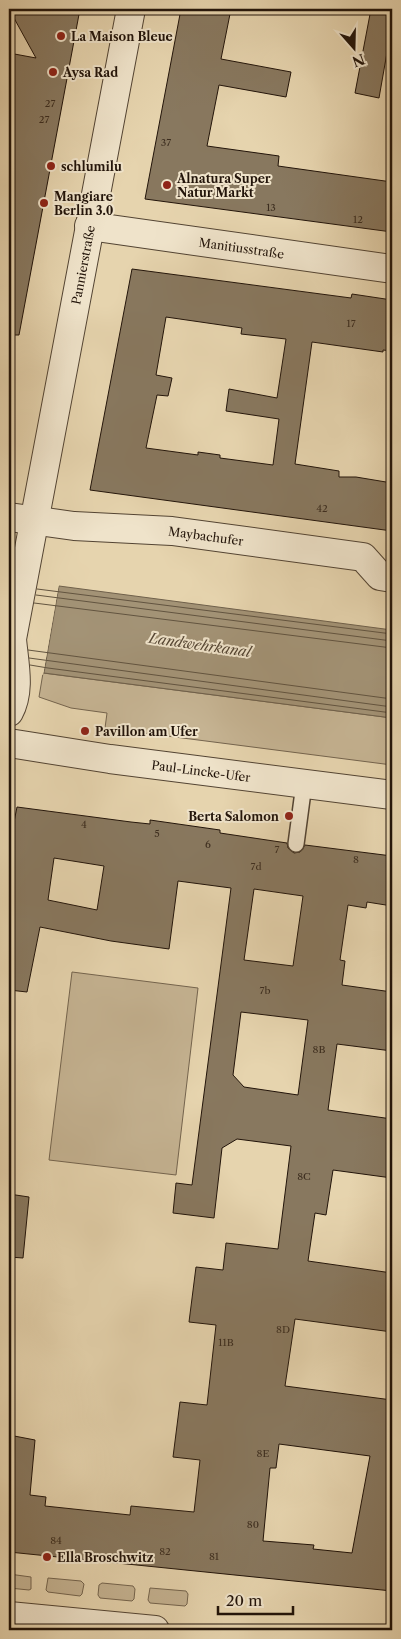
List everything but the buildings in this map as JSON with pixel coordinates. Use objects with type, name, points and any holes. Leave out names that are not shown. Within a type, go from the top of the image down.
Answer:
[{"type":"street","name":"Pannierstraße","points":[[9,712],[17,684],[10,642],[23,576],[22,519],[90,226],[131,9]]},
{"type":"street","name":"Manitiusstraße","points":[[90,226],[392,269]]},
{"type":"street","name":"Maybachufer","points":[[22,519],[74,526],[172,531],[363,557],[380,576],[392,578]]},
{"type":"street","name":"Paul-Lincke-Ufer","points":[[9,743],[110,759],[392,795]]},
{"type":"street","points":[[9,1616],[155,1630]]},
{"type":"lane","points":[[296,844],[304,784]]},
{"type":"shaded area","points":[[43,673],[392,718],[392,765],[105,728],[107,713],[71,708],[39,697]]},
{"type":"shaded area","points":[[72,972],[198,988],[176,1175],[49,1160]]},
{"type":"shaded area","points":[[9,1574],[31,1577],[31,1589],[9,1588]]},
{"type":"shaded area","points":[[48,1578],[81,1581],[84,1584],[82,1594],[80,1596],[48,1592],[46,1590]]},
{"type":"shaded area","points":[[102,1583],[133,1586],[135,1589],[134,1599],[132,1601],[100,1598],[98,1595],[99,1585]]},
{"type":"shaded area","points":[[150,1588],[186,1591],[188,1594],[187,1604],[185,1606],[150,1603],[148,1600]]},
{"type":"water","name":"Landwehrkanal","points":[[59,586],[392,630],[392,718],[44,673]]},
{"type":"pier","points":[[9,578],[59,584],[43,675],[9,669]]},
{"type":"place","name":"La Maison Bleue","points":[[61,36]]},
{"type":"place","name":"Aysa Rad","points":[[53,72]]},
{"type":"place","name":"schlumilu","points":[[51,166]]},
{"type":"place","name":"Alnatura Super Natur Markt","points":[[167,185]]},
{"type":"place","name":"Mangiare Berlin 3.0","points":[[44,203]]},
{"type":"place","name":"Pavillon am Ufer","points":[[85,731]]},
{"type":"place","name":"Berta Salomon","points":[[289,816]]},
{"type":"place","name":"Ella Broschwitz","points":[[47,1557]]}]
